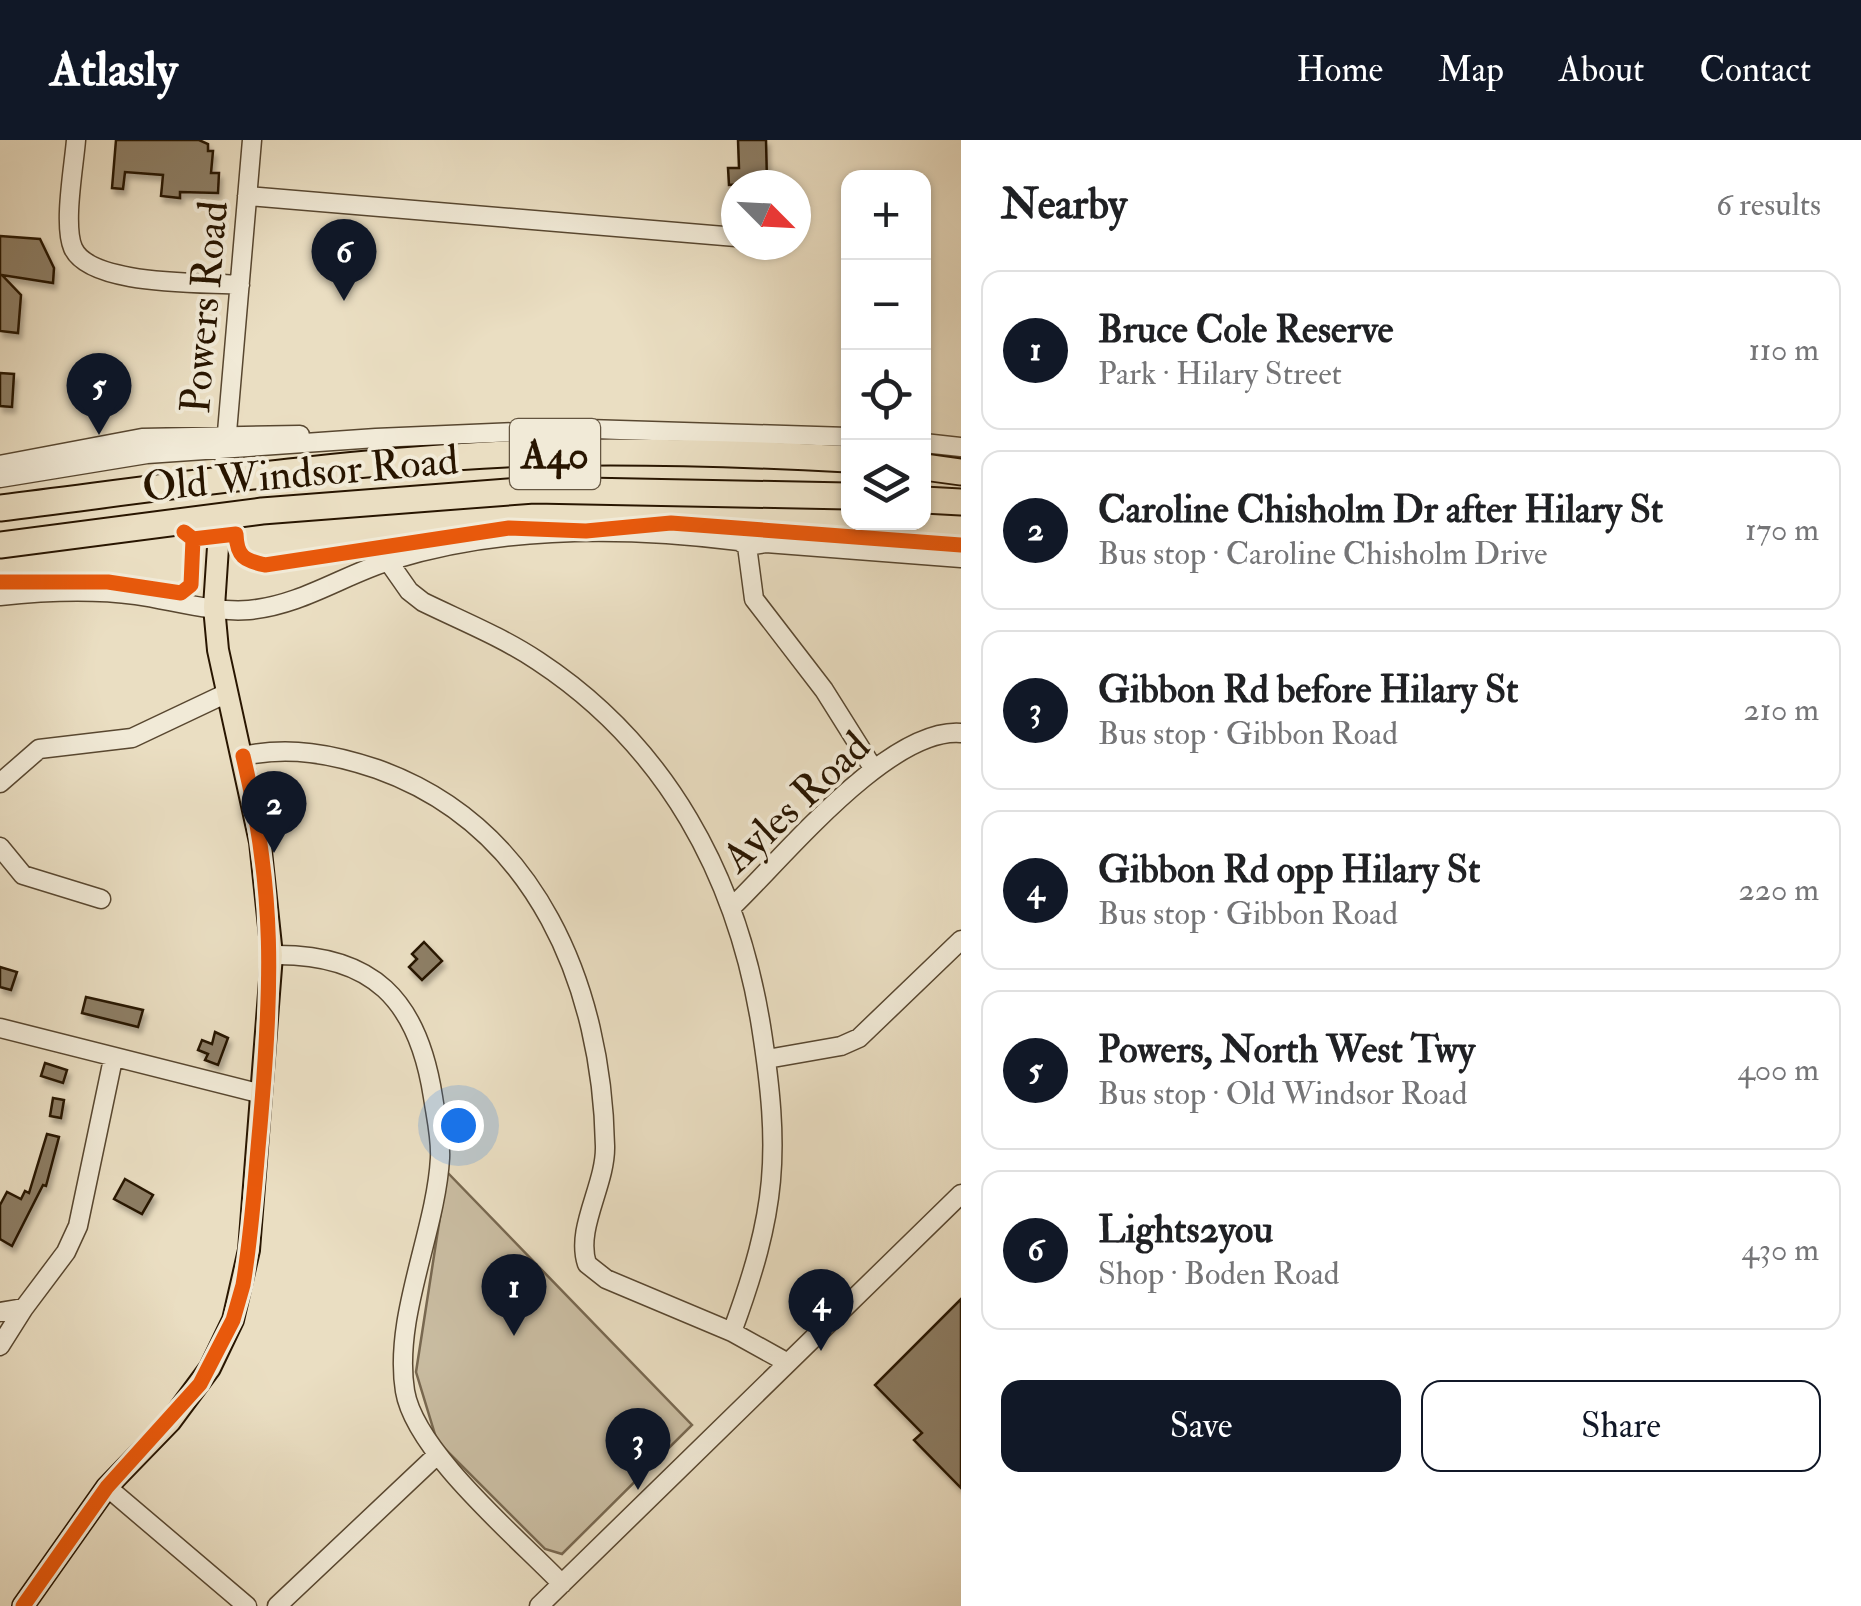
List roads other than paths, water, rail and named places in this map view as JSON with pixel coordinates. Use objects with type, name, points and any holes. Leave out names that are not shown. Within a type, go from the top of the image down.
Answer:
[{"type":"highway","name":"Old Windsor Road","points":[[0,508],[224,480],[506,454],[687,452],[841,459]]},
{"type":"highway","points":[[931,468],[961,472]]},
{"type":"highway","points":[[220,517],[224,480]]},
{"type":"highway","name":"Old Windsor Road","points":[[0,545],[220,517],[534,490],[841,496]]},
{"type":"highway","points":[[931,500],[961,502]]},
{"type":"main road","points":[[23,1606],[106,1487],[186,1402],[210,1368],[233,1320],[249,1250],[272,956],[264,866],[243,756],[225,694],[214,606],[220,517]]},
{"type":"street","points":[[76,140],[70,224],[72,246],[80,259],[94,269],[113,274],[240,285]]},
{"type":"street","name":"Powers Road","points":[[224,480],[252,140]]},
{"type":"street","points":[[247,196],[721,236]]},
{"type":"street","points":[[0,465],[142,438],[228,442],[588,429],[841,437]]},
{"type":"street","points":[[0,478],[228,442]]},
{"type":"street","points":[[931,444],[961,447]]},
{"type":"street","name":"Old Windsor Road","points":[[0,596],[57,590],[240,610],[278,605],[388,561],[440,546],[495,539],[642,532],[747,546],[766,543],[961,558]]},
{"type":"street","points":[[747,546],[752,589],[761,612],[824,690],[873,768]]},
{"type":"street","points":[[388,561],[409,591],[423,602],[537,660],[627,734],[689,814],[733,906],[756,985],[775,1144],[772,1202],[732,1332]]},
{"type":"street","points":[[0,783],[39,749],[132,738],[225,694]]},
{"type":"street","name":"Ayles Road","points":[[733,906],[873,768],[932,734],[961,732]]},
{"type":"street","points":[[243,756],[293,750],[342,758],[402,779],[466,817],[518,868],[564,940],[588,1010],[606,1146],[602,1183],[584,1243],[587,1264],[606,1279],[732,1332],[788,1362]]},
{"type":"street","points":[[0,847],[23,875],[101,900]]},
{"type":"street","points":[[767,1059],[841,1046],[859,1038],[961,940]]},
{"type":"street","points":[[272,956],[321,957],[364,972],[390,993],[420,1034],[440,1159],[404,1366],[412,1412],[437,1455],[562,1584]]},
{"type":"street","points":[[0,1028],[262,1094]]},
{"type":"street","points":[[0,1346],[66,1252],[78,1226],[112,1059]]},
{"type":"street","points":[[540,1606],[961,1194]]},
{"type":"street","points":[[0,1312],[24,1308]]},
{"type":"street","points":[[277,1606],[437,1455]]},
{"type":"street","points":[[106,1487],[247,1606]]},
{"type":"place","name":"Lights2you","points":[[344,301]]},
{"type":"place","name":"Powers, North West Twy","points":[[99,435]]},
{"type":"place","name":"Caroline Chisholm Dr after Hilary St","points":[[274,853]]},
{"type":"place","name":"Bruce Cole Reserve","points":[[514,1336]]},
{"type":"place","name":"Gibbon Rd opp Hilary St","points":[[821,1351]]},
{"type":"place","name":"Gibbon Rd before Hilary St","points":[[638,1490]]}]
